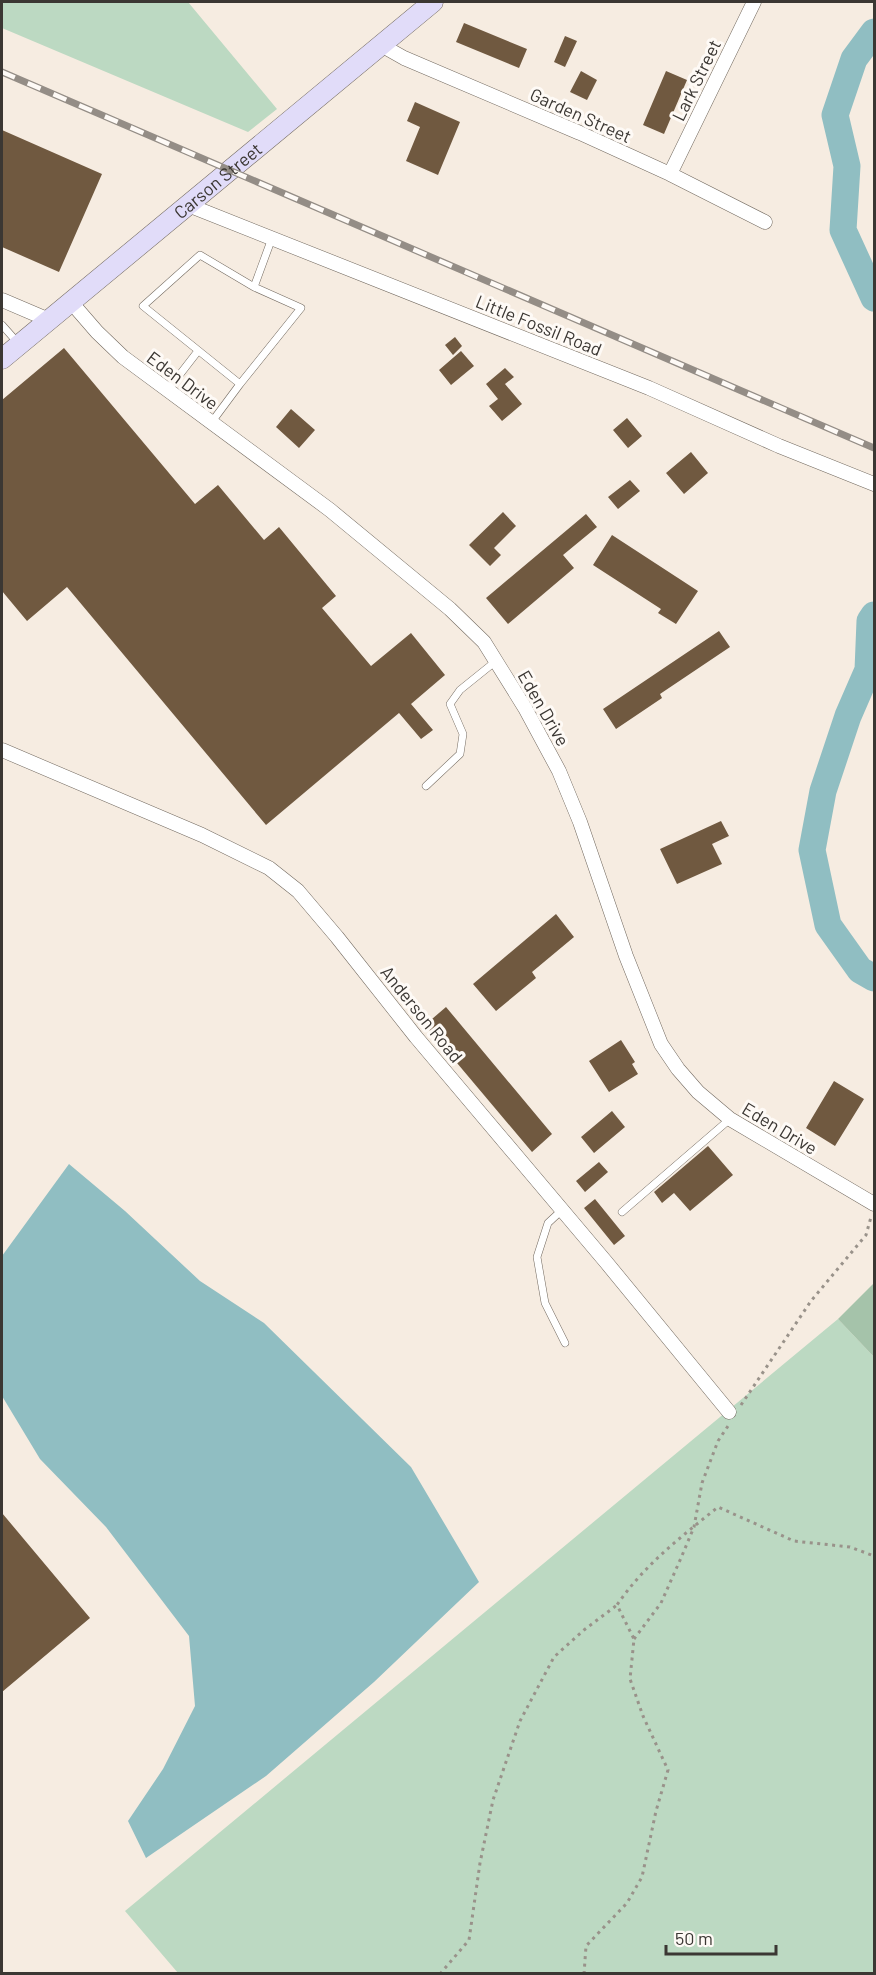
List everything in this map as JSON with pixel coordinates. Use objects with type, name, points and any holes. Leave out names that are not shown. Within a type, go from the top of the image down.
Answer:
[{"type":"street","name":"Carson Street","points":[[2,359],[433,2]]},
{"type":"street","name":"Lark Street","points":[[670,174],[754,2]]},
{"type":"street","name":"Garden Street","points":[[381,45],[404,58],[670,174],[765,222]]},
{"type":"street","name":"Little Fossil Road","points":[[188,205],[649,388],[779,446],[874,484]]},
{"type":"street","points":[[2,300],[49,320]]},
{"type":"street","name":"Eden Drive","points":[[71,302],[123,357],[330,510],[431,593],[484,642],[559,771],[580,822],[626,956],[661,1044],[678,1070],[698,1092],[730,1119],[874,1204]]},
{"type":"street","name":"Anderson Road","points":[[2,750],[202,835],[269,868],[298,891],[416,1037],[732,1416]]},
{"type":"lane","points":[[254,287],[273,238]]},
{"type":"lane","points":[[211,423],[301,308],[254,287],[201,255],[143,306],[240,384]]},
{"type":"lane","points":[[2,325],[19,344]]},
{"type":"lane","points":[[167,391],[198,351]]},
{"type":"lane","points":[[426,786],[460,754],[463,734],[450,704],[460,690],[496,661]]},
{"type":"lane","points":[[622,1212],[730,1119]]},
{"type":"lane","points":[[562,1210],[548,1223],[537,1257],[545,1303],[565,1343]]},
{"type":"path","points":[[584,1974],[586,1946],[627,1903],[642,1877],[656,1811],[668,1770],[643,1716],[630,1679],[634,1639],[661,1603],[694,1527],[702,1483],[718,1441],[732,1416],[811,1300],[866,1235],[874,1204]]},
{"type":"path","points":[[440,1974],[468,1940],[493,1800],[520,1721],[554,1657],[617,1605],[631,1585],[653,1561],[718,1507],[794,1541],[850,1547],[874,1556]]},
{"type":"path","points":[[617,1605],[634,1639]]},
{"type":"green space","points":[[2,2],[188,2],[277,109],[248,132],[2,28]]},
{"type":"green space","points":[[874,1283],[874,1357],[838,1319]]},
{"type":"green space","points":[[838,1319],[874,1357],[874,1973],[178,1973],[125,1911]]},
{"type":"water","points":[[69,1164],[125,1211],[200,1281],[264,1323],[411,1467],[479,1582],[374,1682],[266,1776],[146,1858],[128,1821],[163,1769],[195,1706],[189,1636],[106,1527],[40,1459],[2,1396],[2,1256]]},
{"type":"building","points":[[464,23],[527,49],[519,68],[456,42]]},
{"type":"building","points":[[565,36],[577,41],[565,67],[554,62]]},
{"type":"building","points":[[581,71],[597,80],[587,100],[570,92]]},
{"type":"building","points":[[666,71],[687,80],[664,134],[643,125]]},
{"type":"building","points":[[415,102],[460,122],[438,175],[406,161],[420,127],[407,121]]},
{"type":"building","points":[[2,130],[102,174],[59,272],[2,247]]},
{"type":"building","points":[[455,337],[462,346],[453,355],[445,345]]},
{"type":"building","points":[[64,348],[195,504],[218,485],[264,540],[279,527],[336,596],[322,608],[371,666],[411,633],[445,675],[411,704],[433,730],[421,739],[399,713],[266,825],[67,587],[27,621],[2,591],[2,400]]},
{"type":"building","points":[[461,351],[474,366],[451,385],[439,370]]},
{"type":"building","points":[[505,368],[514,377],[505,384],[522,404],[502,421],[489,406],[498,399],[486,384]]},
{"type":"building","points":[[291,409],[315,430],[299,448],[276,427]]},
{"type":"building","points":[[627,418],[642,436],[628,448],[613,430]]},
{"type":"building","points":[[691,452],[708,473],[684,494],[666,473]]},
{"type":"building","points":[[630,480],[640,491],[618,509],[608,497]]},
{"type":"building","points":[[503,512],[516,526],[494,548],[501,555],[490,566],[469,545]]},
{"type":"building","points":[[586,514],[597,527],[563,555],[574,568],[508,624],[486,598]]},
{"type":"building","points":[[612,535],[698,591],[676,624],[658,613],[661,609],[593,565]]},
{"type":"building","points":[[719,631],[730,647],[660,694],[662,698],[616,729],[603,709]]},
{"type":"building","points":[[721,821],[729,836],[712,844],[722,864],[677,884],[660,849]]},
{"type":"building","points":[[556,914],[574,937],[532,972],[536,978],[496,1011],[473,984]]},
{"type":"building","points":[[446,1007],[552,1134],[532,1152],[425,1025]]},
{"type":"building","points":[[621,1040],[635,1062],[632,1064],[638,1074],[609,1092],[589,1061]]},
{"type":"building","points":[[834,1081],[864,1099],[835,1146],[806,1128]]},
{"type":"building","points":[[612,1111],[625,1127],[594,1153],[581,1137]]},
{"type":"building","points":[[708,1146],[733,1175],[690,1211],[674,1193],[662,1203],[654,1192]]},
{"type":"building","points":[[599,1162],[608,1172],[585,1192],[576,1181]]},
{"type":"building","points":[[595,1199],[625,1236],[614,1245],[584,1208]]},
{"type":"building","points":[[2,1513],[90,1618],[2,1692]]},
{"type":"waterway","points":[[874,32],[854,59],[835,115],[847,166],[843,230],[874,298]]},
{"type":"waterway","points":[[874,615],[870,621],[868,670],[848,716],[823,791],[812,850],[828,925],[860,970],[874,978]]},
{"type":"railway","points":[[2,72],[874,448]]}]
